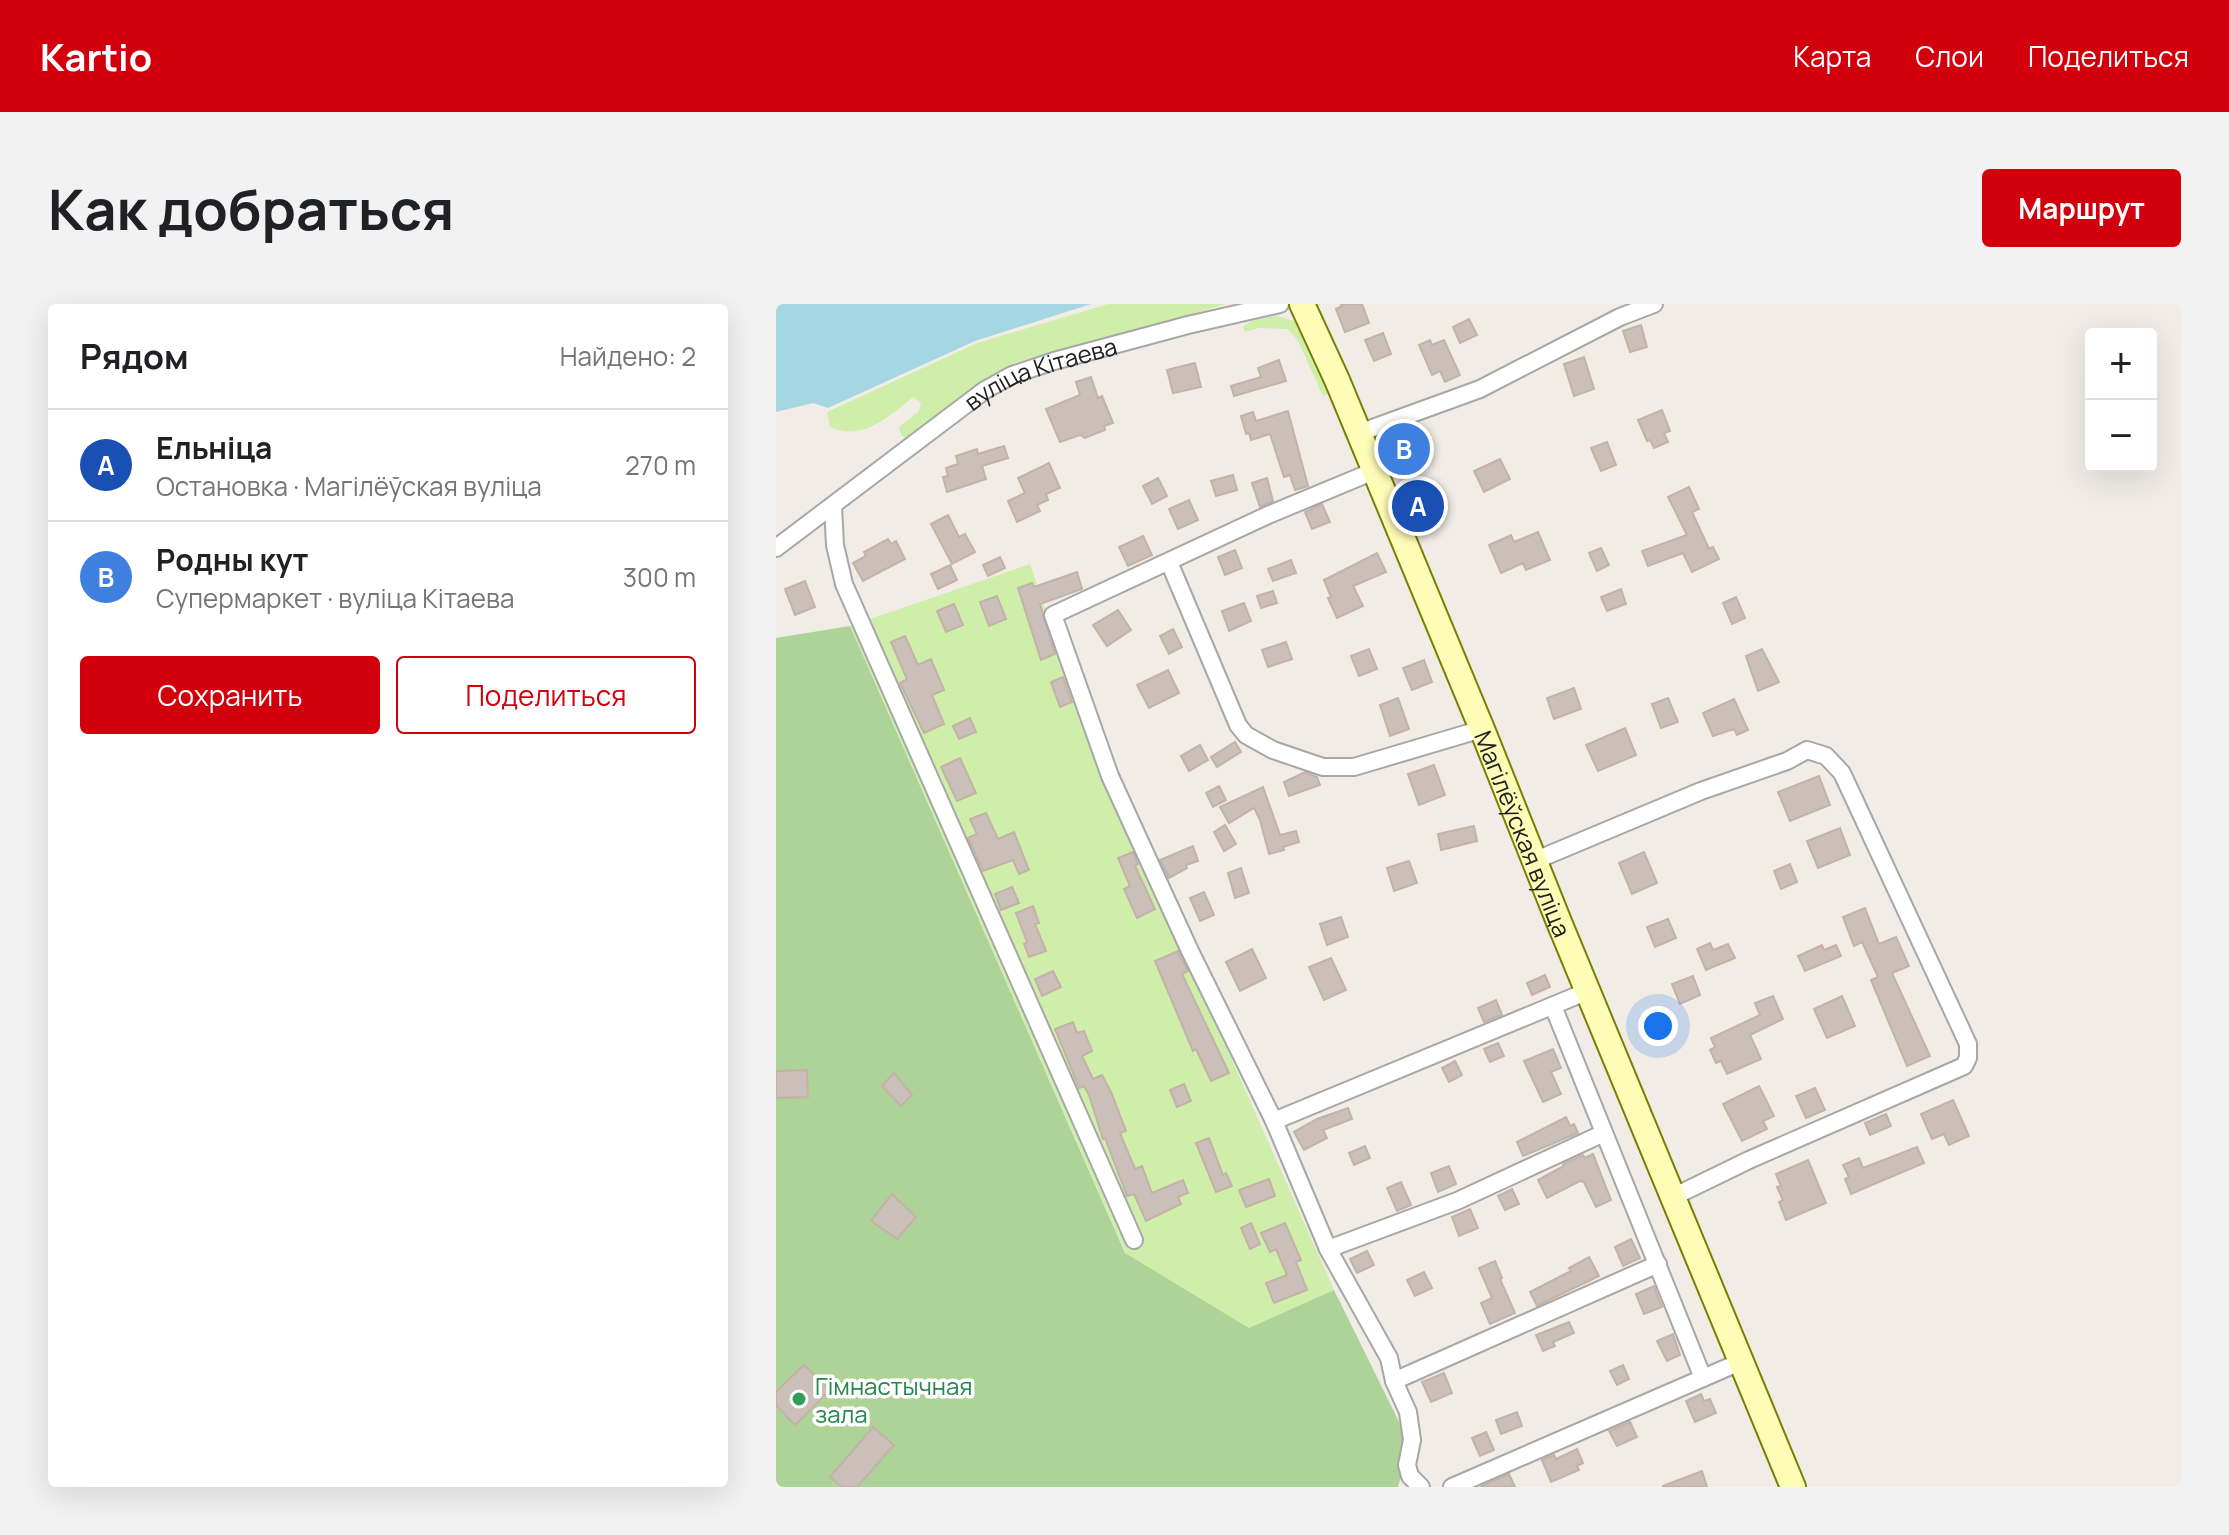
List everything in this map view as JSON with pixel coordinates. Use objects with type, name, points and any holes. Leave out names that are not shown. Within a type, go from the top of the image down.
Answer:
[{"type":"main road","points":[[1302,304],[1374,471]]},
{"type":"main road","name":"Магілёўская вуліца","points":[[1374,471],[1793,1487]]},
{"type":"street","name":"вуліца Кітаева","points":[[776,548],[985,390],[1012,375],[1117,342],[1280,304]]},
{"type":"street","points":[[1359,433],[1480,389],[1617,311],[1654,304]]},
{"type":"street","points":[[1374,471],[1268,515],[1053,615],[1110,776],[1190,951],[1274,1121],[1328,1249],[1389,1358],[1394,1381],[1408,1412],[1412,1440],[1407,1465],[1410,1476],[1421,1487]]},
{"type":"street","points":[[833,506],[835,545],[844,584],[1134,1240]]},
{"type":"street","points":[[1169,562],[1238,725],[1246,735],[1273,750],[1323,767],[1354,767],[1482,729]]},
{"type":"street","points":[[1534,861],[1701,791],[1787,761],[1807,750],[1826,756],[1842,773],[1968,1044],[1968,1058],[1964,1066],[1749,1160],[1673,1197]]},
{"type":"street","points":[[1274,1121],[1588,991]]},
{"type":"street","points":[[1553,1006],[1703,1378]]},
{"type":"street","points":[[1328,1249],[1457,1201],[1604,1133]]},
{"type":"street","points":[[1394,1381],[1658,1264]]},
{"type":"street","points":[[1452,1487],[1740,1362]]},
{"type":"green space","points":[[1108,304],[1226,304],[1017,362],[993,374],[974,392],[909,440],[901,435],[899,427],[919,411],[921,403],[913,397],[885,419],[864,429],[842,431],[830,427],[827,412],[977,343]]},
{"type":"green space","points":[[1276,316],[1295,321],[1307,329],[1332,392],[1323,396],[1297,339],[1287,329],[1258,328],[1245,332],[1243,326],[1258,318]]},
{"type":"green space","points":[[1030,564],[1102,778],[1185,954],[1334,1290],[1249,1328],[1126,1254],[850,626]]},
{"type":"green space","points":[[850,626],[1125,1253],[1249,1328],[1334,1290],[1410,1444],[1398,1487],[776,1487],[776,638]]},
{"type":"water","points":[[776,304],[1091,304],[975,341],[828,408],[813,403],[776,412]]},
{"type":"building","points":[[1341,304],[1362,304],[1369,323],[1345,332],[1336,309]]},
{"type":"building","points":[[1469,319],[1477,335],[1460,343],[1453,327]]},
{"type":"building","points":[[1641,325],[1647,347],[1630,352],[1623,331]]},
{"type":"building","points":[[1383,333],[1391,354],[1374,361],[1365,340]]},
{"type":"building","points":[[1430,340],[1432,345],[1444,340],[1460,375],[1445,382],[1440,371],[1432,375],[1419,345]]},
{"type":"building","points":[[1584,357],[1594,389],[1574,396],[1564,364]]},
{"type":"building","points":[[1279,360],[1286,381],[1234,396],[1231,386],[1261,377],[1258,368]]},
{"type":"building","points":[[1195,363],[1201,387],[1173,393],[1167,370]]},
{"type":"building","points":[[1091,377],[1098,398],[1102,396],[1113,423],[1085,438],[1080,435],[1060,442],[1046,409],[1080,395],[1076,382]]},
{"type":"building","points":[[1662,410],[1670,431],[1664,433],[1668,442],[1654,448],[1650,440],[1647,441],[1638,420]]},
{"type":"building","points":[[1288,411],[1308,486],[1295,490],[1290,475],[1284,477],[1270,434],[1251,440],[1241,416],[1253,412],[1256,421]]},
{"type":"building","points":[[1413,425],[1421,448],[1401,456],[1392,433]]},
{"type":"building","points":[[1607,442],[1616,465],[1601,471],[1591,448]]},
{"type":"building","points":[[1004,446],[1008,458],[982,466],[986,479],[947,492],[943,477],[948,476],[946,468],[958,464],[956,456],[977,449],[978,454]]},
{"type":"building","points":[[1500,459],[1510,479],[1484,492],[1474,471]]},
{"type":"building","points":[[1049,463],[1060,488],[1046,494],[1048,500],[1037,505],[1040,511],[1017,522],[1008,501],[1025,493],[1018,478]]},
{"type":"building","points":[[1233,475],[1237,490],[1216,496],[1211,481]]},
{"type":"building","points":[[1158,478],[1167,496],[1152,504],[1143,486]]},
{"type":"building","points":[[1267,478],[1273,501],[1260,507],[1252,483]]},
{"type":"building","points":[[1689,487],[1699,509],[1692,512],[1709,549],[1713,547],[1719,559],[1692,572],[1683,553],[1648,566],[1642,551],[1687,535],[1668,497]]},
{"type":"building","points":[[1189,500],[1198,520],[1178,529],[1169,509]]},
{"type":"building","points":[[1322,504],[1330,522],[1312,529],[1305,512]]},
{"type":"building","points":[[948,515],[959,537],[965,534],[975,552],[952,564],[931,524]]},
{"type":"building","points":[[1538,532],[1550,560],[1526,570],[1523,563],[1501,573],[1489,545],[1511,535],[1514,542]]},
{"type":"building","points":[[1143,536],[1152,555],[1128,566],[1119,547]]},
{"type":"building","points":[[888,539],[891,544],[896,541],[905,559],[863,581],[853,563],[866,556],[864,552]]},
{"type":"building","points":[[1601,548],[1609,565],[1597,571],[1589,553]]},
{"type":"building","points":[[1235,550],[1242,568],[1225,575],[1218,557]]},
{"type":"building","points":[[1377,553],[1386,572],[1353,586],[1363,606],[1337,618],[1324,580]]},
{"type":"building","points":[[1000,557],[1005,568],[988,576],[983,565]]},
{"type":"building","points":[[1291,560],[1296,573],[1273,581],[1268,569]]},
{"type":"building","points":[[950,565],[957,580],[938,589],[931,574]]},
{"type":"building","points":[[1077,572],[1082,589],[1040,604],[1055,654],[1041,660],[1018,588],[1032,583],[1034,587]]},
{"type":"building","points":[[805,581],[815,607],[795,615],[785,589]]},
{"type":"building","points":[[1621,589],[1626,604],[1607,611],[1601,597]]},
{"type":"building","points":[[1273,591],[1277,603],[1261,608],[1257,596]]},
{"type":"building","points":[[997,596],[1006,619],[989,626],[980,602]]},
{"type":"building","points":[[1736,597],[1745,618],[1732,624],[1723,603]]},
{"type":"building","points":[[1244,603],[1251,621],[1229,631],[1222,611]]},
{"type":"building","points":[[954,604],[963,625],[946,632],[937,611]]},
{"type":"building","points":[[1118,610],[1131,630],[1107,646],[1093,625]]},
{"type":"building","points":[[1173,629],[1182,647],[1169,654],[1160,636]]},
{"type":"building","points":[[905,636],[918,665],[931,659],[944,690],[932,695],[944,724],[924,733],[900,683],[907,679],[891,642]]},
{"type":"building","points":[[1286,642],[1292,659],[1268,667],[1262,650]]},
{"type":"building","points":[[1369,649],[1377,669],[1359,676],[1351,656]]},
{"type":"building","points":[[1762,649],[1779,682],[1758,691],[1746,656]]},
{"type":"building","points":[[1424,660],[1432,682],[1412,690],[1403,668]]},
{"type":"building","points":[[1168,670],[1179,693],[1149,708],[1137,685]]},
{"type":"building","points":[[1063,677],[1072,702],[1060,707],[1051,682]]},
{"type":"building","points":[[1574,688],[1581,709],[1554,719],[1547,698]]},
{"type":"building","points":[[1398,698],[1409,729],[1390,736],[1380,705]]},
{"type":"building","points":[[1668,698],[1678,722],[1661,728],[1652,704]]},
{"type":"building","points":[[1734,699],[1748,730],[1737,735],[1734,729],[1713,736],[1703,713]]},
{"type":"building","points":[[970,718],[976,732],[959,739],[953,726]]},
{"type":"building","points":[[1625,728],[1636,755],[1598,771],[1586,745]]},
{"type":"building","points":[[1235,742],[1241,752],[1217,767],[1211,757]]},
{"type":"building","points":[[1200,745],[1208,760],[1189,771],[1181,756]]},
{"type":"building","points":[[960,758],[976,793],[957,801],[941,767]]},
{"type":"building","points":[[1434,765],[1445,795],[1419,805],[1408,774]]},
{"type":"building","points":[[1305,772],[1317,777],[1320,785],[1289,796],[1284,782]]},
{"type":"building","points":[[1819,776],[1830,805],[1790,821],[1778,792]]},
{"type":"building","points":[[1219,786],[1226,800],[1213,807],[1206,793]]},
{"type":"building","points":[[1263,787],[1280,835],[1296,831],[1299,842],[1269,854],[1254,808],[1229,823],[1220,807]]},
{"type":"building","points":[[986,813],[998,839],[1014,832],[1029,870],[1019,874],[1013,860],[983,871],[968,838],[977,834],[970,819]]},
{"type":"building","points":[[1225,825],[1236,844],[1224,851],[1214,832]]},
{"type":"building","points":[[1474,826],[1477,841],[1441,850],[1438,834]]},
{"type":"building","points":[[1840,828],[1850,855],[1818,868],[1807,841]]},
{"type":"building","points":[[1193,846],[1198,861],[1186,865],[1187,868],[1169,878],[1160,860]]},
{"type":"building","points":[[1133,852],[1138,864],[1135,866],[1155,909],[1137,918],[1124,889],[1130,886],[1118,858]]},
{"type":"building","points":[[1644,852],[1657,883],[1632,894],[1619,863]]},
{"type":"building","points":[[1409,861],[1417,883],[1394,891],[1387,868]]},
{"type":"building","points":[[1790,864],[1797,882],[1781,889],[1774,871]]},
{"type":"building","points":[[1241,868],[1249,893],[1235,898],[1228,873]]},
{"type":"building","points":[[1012,887],[1019,903],[1001,910],[995,894]]},
{"type":"building","points":[[1204,892],[1214,915],[1200,921],[1190,898]]},
{"type":"building","points":[[1033,906],[1039,923],[1035,924],[1046,951],[1029,957],[1016,913]]},
{"type":"building","points":[[1865,908],[1879,944],[1896,937],[1909,966],[1892,973],[1930,1056],[1907,1066],[1871,980],[1878,977],[1862,942],[1854,946],[1843,917]]},
{"type":"building","points":[[1341,917],[1348,937],[1327,945],[1320,924]]},
{"type":"building","points":[[1668,919],[1676,938],[1655,947],[1647,927]]},
{"type":"building","points":[[1710,943],[1713,950],[1728,944],[1735,958],[1706,970],[1697,949]]},
{"type":"building","points":[[1822,945],[1824,950],[1836,945],[1841,956],[1805,971],[1798,956]]},
{"type":"building","points":[[1252,949],[1266,978],[1240,991],[1226,962]]},
{"type":"building","points":[[1178,951],[1188,971],[1182,974],[1229,1073],[1211,1081],[1196,1049],[1193,1051],[1155,961]]},
{"type":"building","points":[[1331,958],[1346,990],[1324,1000],[1309,967]]},
{"type":"building","points":[[1053,971],[1061,987],[1042,996],[1035,979]]},
{"type":"building","points":[[1545,975],[1550,987],[1532,995],[1527,983]]},
{"type":"building","points":[[1693,976],[1700,995],[1680,1004],[1672,984]]},
{"type":"building","points":[[1773,996],[1783,1019],[1750,1035],[1761,1059],[1727,1074],[1721,1061],[1716,1063],[1710,1050],[1715,1047],[1711,1038],[1760,1015],[1755,1003]]},
{"type":"building","points":[[1842,996],[1855,1026],[1827,1038],[1814,1009]]},
{"type":"building","points":[[1496,1000],[1502,1015],[1484,1022],[1478,1008]]},
{"type":"building","points":[[1073,1022],[1077,1033],[1084,1031],[1092,1051],[1082,1056],[1093,1079],[1102,1075],[1111,1092],[1126,1131],[1120,1133],[1135,1169],[1142,1166],[1152,1193],[1183,1180],[1188,1193],[1178,1197],[1181,1204],[1146,1221],[1134,1194],[1127,1196],[1089,1095],[1084,1086],[1079,1088],[1055,1029]]},
{"type":"building","points":[[1498,1043],[1504,1056],[1490,1062],[1484,1049]]},
{"type":"building","points":[[1553,1049],[1561,1068],[1551,1072],[1561,1094],[1543,1102],[1524,1061]]},
{"type":"building","points":[[1455,1061],[1462,1075],[1449,1082],[1442,1068]]},
{"type":"building","points":[[807,1070],[808,1097],[776,1098],[776,1071]]},
{"type":"building","points":[[894,1073],[912,1095],[901,1106],[882,1086]]},
{"type":"building","points":[[1184,1084],[1191,1101],[1177,1107],[1170,1090]]},
{"type":"building","points":[[1759,1086],[1774,1116],[1763,1121],[1767,1129],[1742,1141],[1723,1104]]},
{"type":"building","points":[[1815,1088],[1825,1110],[1806,1118],[1796,1096]]},
{"type":"building","points":[[1953,1100],[1969,1136],[1949,1145],[1944,1134],[1932,1139],[1921,1114]]},
{"type":"building","points":[[1348,1108],[1352,1119],[1323,1130],[1327,1138],[1304,1150],[1294,1132],[1317,1119]]},
{"type":"building","points":[[1886,1114],[1891,1126],[1870,1135],[1865,1123]]},
{"type":"building","points":[[1566,1117],[1578,1133],[1523,1156],[1517,1142]]},
{"type":"building","points":[[1209,1138],[1223,1175],[1226,1173],[1232,1186],[1216,1192],[1196,1143]]},
{"type":"building","points":[[1365,1146],[1370,1158],[1354,1165],[1349,1153]]},
{"type":"building","points":[[1917,1147],[1924,1163],[1851,1194],[1845,1179],[1849,1177],[1843,1165],[1859,1158],[1863,1168]]},
{"type":"building","points":[[1593,1154],[1611,1200],[1596,1207],[1584,1182],[1580,1181],[1547,1198],[1538,1180],[1563,1164]]},
{"type":"building","points":[[1808,1160],[1826,1203],[1786,1220],[1779,1202],[1783,1200],[1777,1187],[1781,1186],[1776,1174]]},
{"type":"building","points":[[1449,1166],[1456,1184],[1438,1192],[1431,1173]]},
{"type":"building","points":[[1269,1179],[1275,1196],[1246,1207],[1239,1190]]},
{"type":"building","points":[[1401,1182],[1411,1205],[1397,1211],[1387,1188]]},
{"type":"building","points":[[1512,1189],[1519,1204],[1505,1210],[1498,1196]]},
{"type":"building","points":[[892,1194],[916,1217],[897,1239],[871,1221]]},
{"type":"building","points":[[1470,1209],[1478,1228],[1459,1236],[1452,1217]]},
{"type":"building","points":[[1251,1223],[1260,1244],[1250,1249],[1241,1228]]},
{"type":"building","points":[[1285,1223],[1301,1260],[1296,1262],[1307,1290],[1274,1303],[1266,1283],[1287,1275],[1276,1249],[1270,1252],[1261,1233]]},
{"type":"building","points":[[1631,1239],[1640,1258],[1623,1266],[1615,1247]]},
{"type":"building","points":[[1367,1251],[1374,1265],[1357,1273],[1350,1259]]},
{"type":"building","points":[[1589,1257],[1599,1276],[1537,1306],[1530,1292],[1571,1271],[1569,1268]]},
{"type":"building","points":[[1495,1261],[1515,1313],[1490,1324],[1481,1303],[1492,1298],[1479,1268]]},
{"type":"building","points":[[1424,1272],[1432,1288],[1415,1296],[1407,1280]]},
{"type":"building","points":[[1654,1286],[1662,1307],[1644,1314],[1636,1294]]},
{"type":"building","points":[[1569,1322],[1574,1333],[1553,1342],[1555,1346],[1543,1351],[1536,1335]]},
{"type":"building","points":[[1673,1334],[1680,1355],[1667,1361],[1657,1341]]},
{"type":"building","name":"Гімнастычная зала","points":[[804,1365],[830,1390],[795,1425],[776,1405],[776,1392]]},
{"type":"building","points":[[1623,1365],[1629,1379],[1617,1385],[1610,1371]]},
{"type":"building","points":[[1444,1373],[1452,1393],[1431,1402],[1422,1382]]},
{"type":"building","points":[[1701,1394],[1704,1401],[1710,1399],[1716,1413],[1695,1422],[1686,1401]]},
{"type":"building","points":[[1517,1412],[1522,1426],[1501,1434],[1496,1420]]},
{"type":"building","points":[[1630,1422],[1637,1437],[1617,1446],[1609,1431]]},
{"type":"building","points":[[873,1427],[894,1445],[857,1487],[842,1487],[830,1477]]},
{"type":"building","points":[[1486,1432],[1494,1450],[1480,1456],[1472,1438]]},
{"type":"building","points":[[1577,1449],[1583,1463],[1577,1466],[1579,1470],[1551,1482],[1542,1460],[1554,1455],[1556,1459]]},
{"type":"building","points":[[1702,1471],[1707,1487],[1663,1487],[1663,1486]]},
{"type":"building","points":[[1509,1474],[1515,1487],[1480,1487]]},
{"type":"place","name":"Родны кут","points":[[1404,449]]},
{"type":"place","name":"Ельніца","points":[[1418,506]]},
{"type":"place","name":"Гімнастычная зала","points":[[799,1399]]}]
